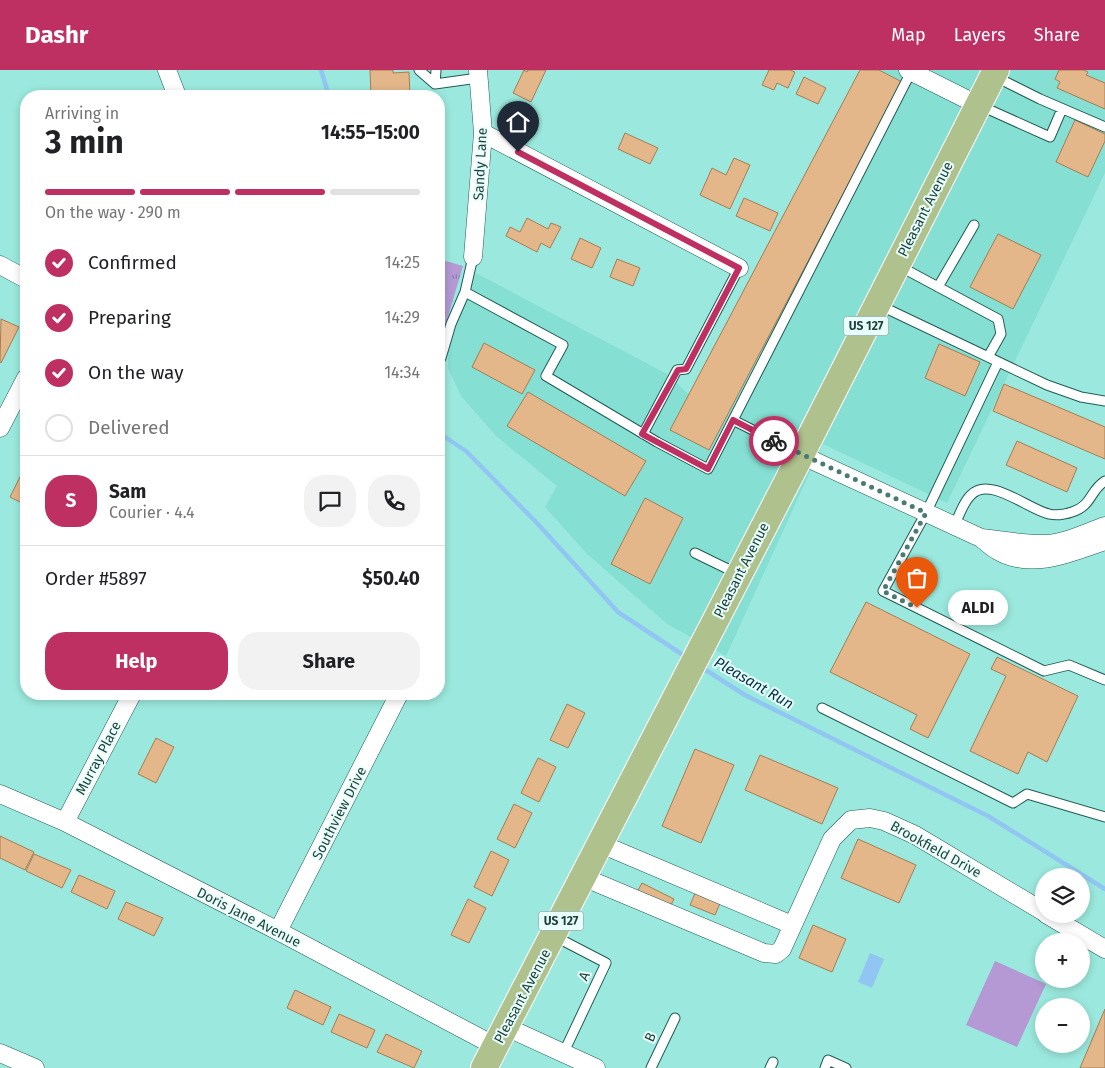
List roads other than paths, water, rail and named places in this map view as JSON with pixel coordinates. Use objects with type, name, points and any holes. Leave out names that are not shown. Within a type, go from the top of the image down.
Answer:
[{"type":"main road","name":"Pleasant Avenue","points":[[495,1047],[801,455],[995,73]]},
{"type":"street","points":[[167,70],[175,90]]},
{"type":"street","points":[[911,71],[978,105]]},
{"type":"street","name":"Sandy Lane","points":[[473,257],[484,134],[478,74]]},
{"type":"street","points":[[484,134],[739,268]]},
{"type":"street","points":[[0,265],[20,276]]},
{"type":"street","points":[[0,428],[20,390]]},
{"type":"street","points":[[801,455],[981,538],[1000,552],[1020,558],[1039,560],[1057,557],[1105,542]]},
{"type":"street","points":[[981,538],[1046,544],[1066,541],[1105,526]]},
{"type":"street","name":"Murray Place","points":[[64,822],[129,700]]},
{"type":"street","name":"Southview Drive","points":[[278,931],[396,700]]},
{"type":"street","name":"Doris Jane Avenue","points":[[0,794],[64,822],[278,931],[495,1047],[563,1054],[596,1068]]},
{"type":"street","name":"Brookfield Drive","points":[[583,877],[764,953],[776,954],[782,949],[832,838],[851,820],[859,818],[884,821],[915,835],[1035,907]]},
{"type":"street","points":[[601,844],[792,925]]},
{"type":"street","name":"Brookfield Drive","points":[[1062,923],[1105,949]]},
{"type":"street","points":[[0,1053],[35,1068]]},
{"type":"lane","points":[[419,70],[435,84]]},
{"type":"lane","points":[[435,84],[436,70]]},
{"type":"lane","points":[[465,292],[563,345],[546,376],[642,434],[708,469],[911,71]]},
{"type":"lane","points":[[995,73],[1062,109],[1105,127]]},
{"type":"lane","points":[[435,84],[478,74]]},
{"type":"lane","points":[[978,105],[1050,137],[1062,109]]},
{"type":"lane","points":[[938,287],[974,225]]},
{"type":"lane","points":[[445,343],[450,324],[465,292],[473,257]]},
{"type":"lane","points":[[897,265],[998,319],[1001,334],[988,357]]},
{"type":"lane","points":[[642,434],[678,370],[686,369],[739,268]]},
{"type":"lane","points":[[877,304],[1047,385],[1081,397],[1105,401]]},
{"type":"lane","points":[[998,362],[926,513],[883,591],[1044,671],[1069,665],[1105,680]]},
{"type":"lane","points":[[733,420],[801,455]]},
{"type":"lane","points":[[954,526],[970,495],[979,489],[997,491],[1049,514],[1061,514],[1081,509],[1088,504],[1099,485],[1105,481]]},
{"type":"lane","points":[[695,553],[739,575]]},
{"type":"lane","points":[[822,708],[1013,803],[1027,794],[1105,817]]},
{"type":"lane","name":"A","points":[[554,936],[606,963],[563,1054]]},
{"type":"lane","name":"B","points":[[651,1068],[675,1018]]},
{"type":"lane","points":[[825,1068],[828,1060],[846,1068]]},
{"type":"water","points":[[870,953],[884,959],[872,988],[858,982]]},
{"type":"waterway","name":"Pleasant Run","points":[[321,70],[327,90]]},
{"type":"waterway","name":"Pleasant Run","points":[[445,437],[466,451],[536,522],[618,612],[686,657]]},
{"type":"waterway","name":"Pleasant Run","points":[[701,667],[745,695],[988,816],[1105,889]]},
{"type":"place","name":"ALDI","points":[[917,608]]}]
